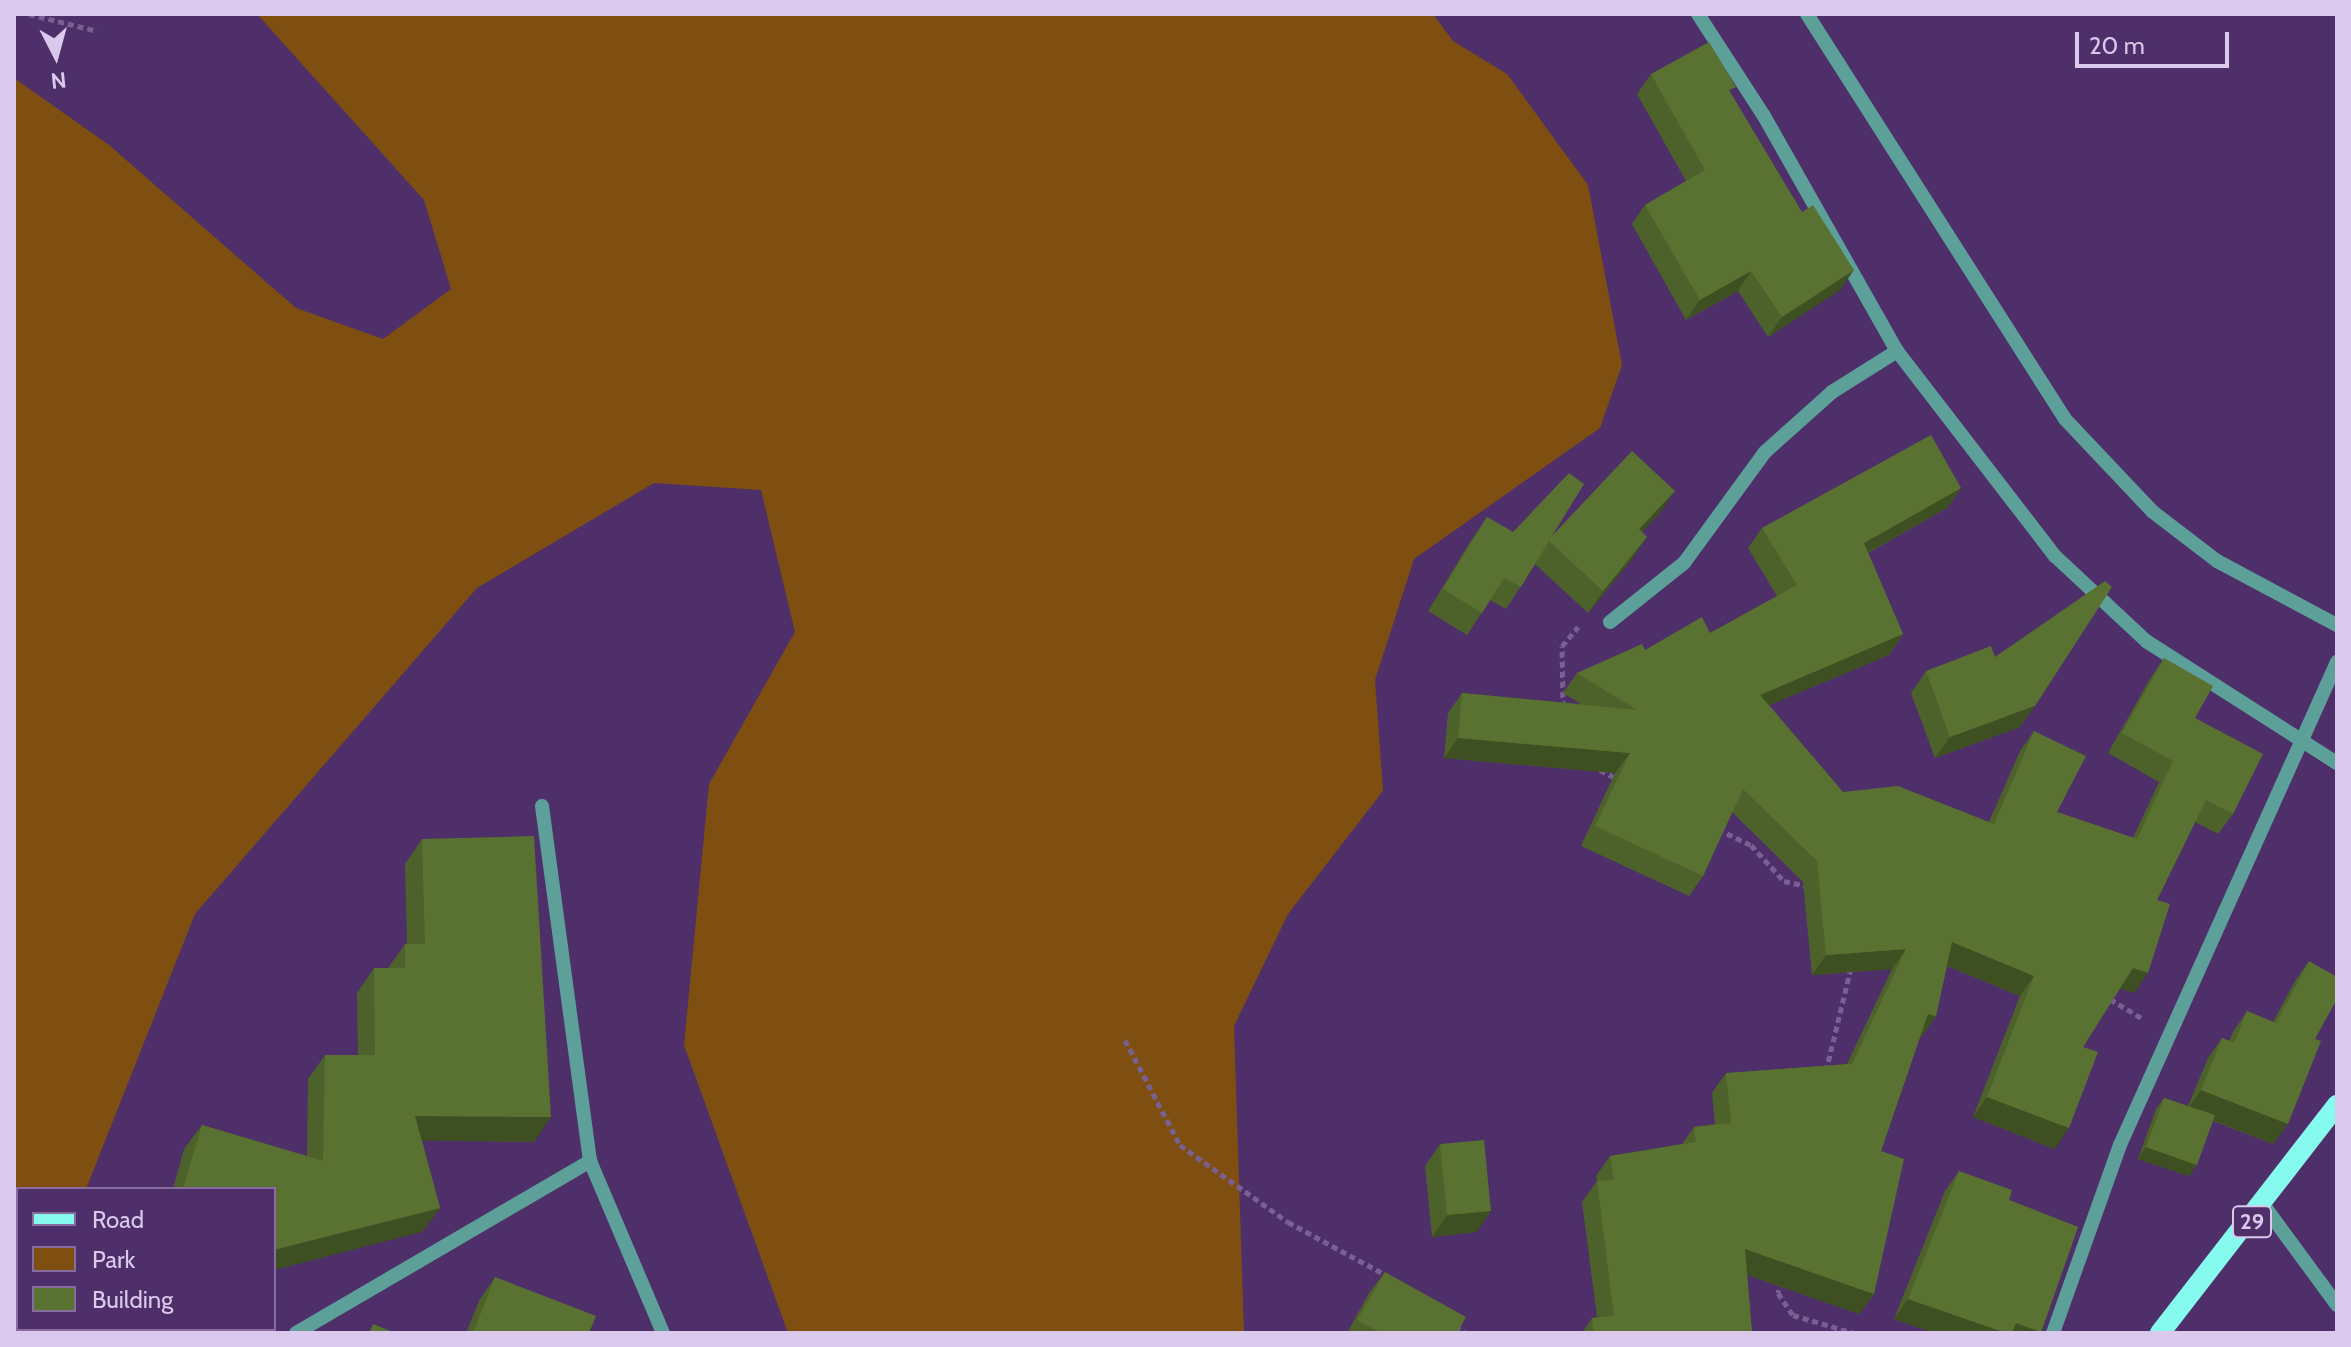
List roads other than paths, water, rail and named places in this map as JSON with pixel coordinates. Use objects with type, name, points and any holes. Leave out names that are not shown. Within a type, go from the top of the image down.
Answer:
[{"type":"main road","name":"29","points":[[2160,1333],[2265,1207],[2337,1105]]},
{"type":"street","points":[[1698,14],[1897,351],[2055,556],[2146,641],[2306,740],[2337,763]]},
{"type":"street","points":[[1807,14],[2065,419],[2153,512],[2217,561],[2337,625]]},
{"type":"street","points":[[1610,622],[1684,563],[1765,452],[1832,392],[1897,351]]},
{"type":"street","points":[[2053,1333],[2120,1145],[2306,740],[2337,662]]},
{"type":"street","points":[[542,806],[590,1161],[663,1333]]},
{"type":"street","points":[[296,1333],[590,1161]]},
{"type":"street","points":[[2265,1207],[2337,1305]]}]
